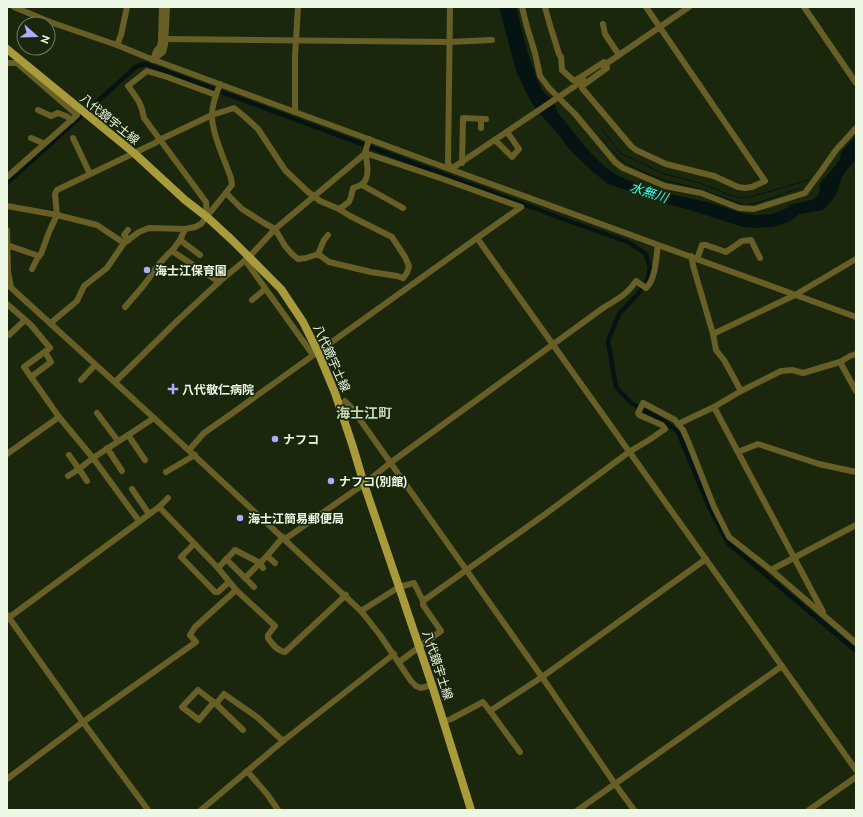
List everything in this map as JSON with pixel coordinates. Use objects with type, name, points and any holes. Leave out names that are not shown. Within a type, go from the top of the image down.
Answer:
[{"type":"main road","name":"八代鏡宇土線","points":[[7,49],[23,66],[134,153],[185,200],[207,217],[247,258],[281,289],[303,322],[316,354],[335,393],[432,685],[471,810]]},
{"type":"street","points":[[14,7],[50,22],[117,45],[295,112],[856,316]]},
{"type":"street","points":[[117,45],[128,7]]},
{"type":"street","points":[[162,7],[167,7],[165,44],[163,52],[154,60],[156,51],[160,46],[161,41],[162,7]]},
{"type":"street","points":[[295,112],[298,7]]},
{"type":"street","points":[[450,7],[448,163],[451,169]]},
{"type":"street","points":[[522,7],[536,53],[540,76],[549,88],[575,114],[615,162],[623,168],[665,186],[702,194],[738,208],[754,208],[805,192],[836,150],[856,128]]},
{"type":"street","points":[[545,7],[561,57],[562,70],[573,80],[576,80],[604,62],[606,64]]},
{"type":"street","points":[[606,64],[607,68],[582,86],[582,88],[636,150],[666,164],[714,176],[738,187],[752,187],[765,181],[646,7]]},
{"type":"street","points":[[451,169],[689,7]]},
{"type":"street","points":[[804,7],[856,83]]},
{"type":"street","points":[[603,24],[605,34],[619,55]]},
{"type":"street","points":[[166,39],[449,42],[492,40]]},
{"type":"street","points":[[7,63],[23,66],[77,115],[7,177]]},
{"type":"street","points":[[207,217],[206,202],[144,118],[143,109],[138,98],[128,86],[147,71],[216,94]]},
{"type":"street","points":[[52,326],[53,321],[77,300],[84,286],[107,268],[127,241],[139,232],[149,228],[185,229],[201,224],[232,185],[213,127],[212,114],[216,94],[220,84]]},
{"type":"street","points":[[32,269],[57,215],[55,194],[57,190],[212,114],[234,108],[246,117],[262,134],[285,170],[307,191],[320,201],[339,209],[392,237],[409,266],[407,273],[403,278]]},
{"type":"street","points":[[38,110],[51,116],[58,113],[72,120]]},
{"type":"street","points":[[462,162],[462,118],[484,119],[481,128]]},
{"type":"street","points":[[495,140],[512,157],[519,149],[507,132]]},
{"type":"street","points":[[31,138],[44,144]]},
{"type":"street","points":[[73,138],[90,174]]},
{"type":"street","points":[[115,382],[176,322],[247,258],[274,229],[361,157],[365,153],[369,139]]},
{"type":"street","points":[[339,209],[349,202],[353,188],[362,185],[367,178],[367,160],[365,153]]},
{"type":"street","points":[[189,450],[204,433],[521,207],[365,153]]},
{"type":"street","points":[[362,185],[403,208]]},
{"type":"street","points":[[226,193],[242,209],[274,229],[284,246],[298,259],[318,254],[324,240],[328,235]]},
{"type":"street","points":[[7,206],[80,220],[97,225],[127,241]]},
{"type":"street","points":[[124,307],[144,285],[164,258],[172,251],[180,240],[185,229]]},
{"type":"street","points":[[7,230],[9,285],[362,610],[416,686],[421,688],[432,685]]},
{"type":"street","points":[[127,241],[124,235],[128,230]]},
{"type":"street","points":[[477,238],[856,770]]},
{"type":"street","points":[[180,240],[200,255]]},
{"type":"street","points":[[741,391],[724,360],[716,350],[713,334],[694,269],[694,258],[702,246],[706,245],[726,252],[742,241],[751,240],[760,258]]},
{"type":"street","points":[[7,245],[39,256]]},
{"type":"street","points":[[245,578],[262,565],[267,556],[284,538],[364,484],[390,463],[553,344],[603,308],[624,295],[630,290],[636,281],[641,283],[646,288],[650,284],[653,276],[658,245]]},
{"type":"street","points":[[172,251],[219,282]]},
{"type":"street","points":[[318,254],[329,262],[403,278]]},
{"type":"street","points":[[247,258],[265,289],[316,354]]},
{"type":"street","points":[[713,334],[795,294],[856,259]]},
{"type":"street","points":[[403,278],[406,288]]},
{"type":"street","points":[[252,300],[265,289]]},
{"type":"street","points":[[7,304],[31,326],[50,348],[24,367],[59,417],[93,458],[139,521]]},
{"type":"street","points":[[9,335],[25,320]]},
{"type":"street","points":[[31,377],[53,362],[44,352]]},
{"type":"street","points":[[678,424],[714,407],[781,370],[792,370],[803,373],[840,362],[856,354]]},
{"type":"street","points":[[840,362],[856,391]]},
{"type":"street","points":[[81,380],[95,365]]},
{"type":"street","points":[[345,401],[542,677],[634,810]]},
{"type":"street","points":[[422,601],[629,452],[665,429],[662,425],[639,415],[638,412],[643,403],[675,420],[683,430],[714,507],[729,537],[771,570],[856,643]]},
{"type":"street","points":[[714,407],[825,616]]},
{"type":"street","points":[[97,413],[118,441]]},
{"type":"street","points":[[342,416],[354,413]]},
{"type":"street","points":[[7,454],[59,417]]},
{"type":"street","points":[[68,476],[107,448],[154,418]]},
{"type":"street","points":[[128,435],[145,460]]},
{"type":"street","points":[[738,452],[758,444],[819,464],[856,472]]},
{"type":"street","points":[[107,448],[122,471]]},
{"type":"street","points":[[69,455],[87,481]]},
{"type":"street","points":[[166,472],[194,456]]},
{"type":"street","points":[[132,489],[149,514]]},
{"type":"street","points":[[148,810],[8,618],[159,507],[168,498]]},
{"type":"street","points":[[159,507],[218,568],[236,590],[275,626],[268,635],[268,638],[278,650],[285,652],[346,595]]},
{"type":"street","points":[[771,570],[856,525]]},
{"type":"street","points":[[194,544],[180,557],[215,592],[218,592],[229,582]]},
{"type":"street","points":[[218,568],[235,550],[262,565]]},
{"type":"street","points":[[267,556],[275,563]]},
{"type":"street","points":[[226,559],[254,587]]},
{"type":"street","points":[[490,711],[542,677],[706,559]]},
{"type":"street","points":[[362,610],[400,587],[414,583],[423,605],[441,631],[399,662]]},
{"type":"street","points":[[7,779],[83,722],[196,642],[190,635],[194,628],[236,590]]},
{"type":"street","points":[[201,810],[283,741],[394,654]]},
{"type":"street","points":[[578,810],[782,666]]},
{"type":"street","points":[[244,730],[215,703],[198,690],[182,707],[199,720],[215,703],[224,694],[257,717],[283,741]]},
{"type":"street","points":[[443,722],[483,702],[520,752]]},
{"type":"street","points":[[247,771],[267,794],[278,810]]},
{"type":"street","points":[[809,810],[856,777]]},
{"type":"water","name":"水無川","points":[[499,7],[516,7],[527,50],[538,82],[542,90],[554,103],[558,113],[587,149],[606,168],[617,175],[638,184],[661,192],[707,202],[742,213],[753,215],[772,214],[793,204],[812,200],[816,197],[819,194],[820,183],[836,165],[840,159],[841,152],[856,136],[856,160],[842,177],[836,195],[823,210],[800,214],[789,222],[773,227],[743,227],[608,184],[568,148],[530,100],[516,71]]},
{"type":"waterway","points":[[7,183],[137,66],[146,64],[628,242],[646,254],[650,268],[647,281],[637,295],[619,314],[608,341],[616,387],[631,403],[664,421],[678,432],[708,505],[728,543],[856,651]]},
{"type":"waterway","points":[[602,129],[620,153],[664,174],[700,183],[732,196],[742,198],[750,197],[809,180]]},
{"type":"waterway","points":[[602,139],[622,161],[641,171],[663,180],[700,189],[744,205],[757,203],[800,188]]},
{"type":"place","name":"海士江保育園","points":[[147,270]]},
{"type":"place","name":"八代敬仁病院","points":[[173,389]]},
{"type":"place","name":"ナフコ","points":[[275,439]]},
{"type":"place","name":"ナフコ(別館)","points":[[331,481]]},
{"type":"place","name":"海士江簡易郵便局","points":[[240,518]]},
{"type":"district","name":"海士江町","points":[[364,413]]}]
